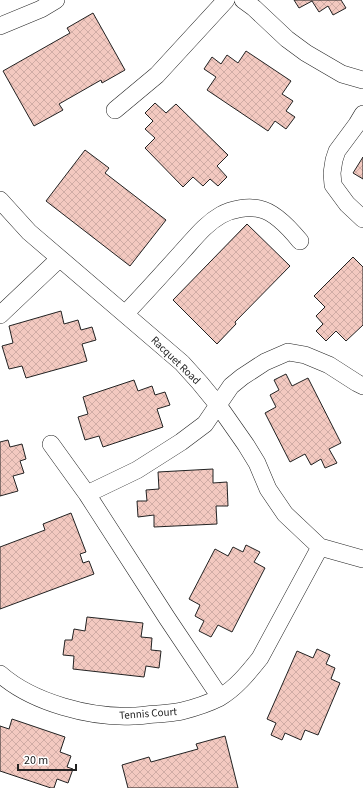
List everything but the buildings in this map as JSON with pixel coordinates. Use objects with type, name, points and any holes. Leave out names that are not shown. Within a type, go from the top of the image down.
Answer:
[{"type":"street","points":[[0,26],[41,9],[56,0]]},
{"type":"street","points":[[115,110],[157,76],[226,0]]},
{"type":"street","points":[[243,0],[254,8],[287,39],[306,53],[342,74],[363,80]]},
{"type":"street","points":[[363,114],[337,151],[332,173],[333,185],[347,204],[363,219]]},
{"type":"street","name":"Racquet Road","points":[[0,200],[29,232],[59,259],[182,363],[218,405],[246,445],[257,463],[268,489],[285,514],[320,547],[363,559]]},
{"type":"street","points":[[125,314],[206,226],[222,214],[234,210],[251,208],[261,209],[272,215],[289,228],[300,241]]},
{"type":"street","points":[[0,315],[59,259]]},
{"type":"street","points":[[87,494],[137,470],[181,442],[205,424],[231,386],[265,362],[288,352],[304,355],[329,365],[363,386]]},
{"type":"street","points":[[51,444],[87,494],[220,697]]},
{"type":"street","name":"Tennis Court","points":[[0,674],[6,680],[30,694],[55,704],[88,712],[133,716],[181,711],[208,703],[232,689],[247,675],[260,658],[320,547]]}]
